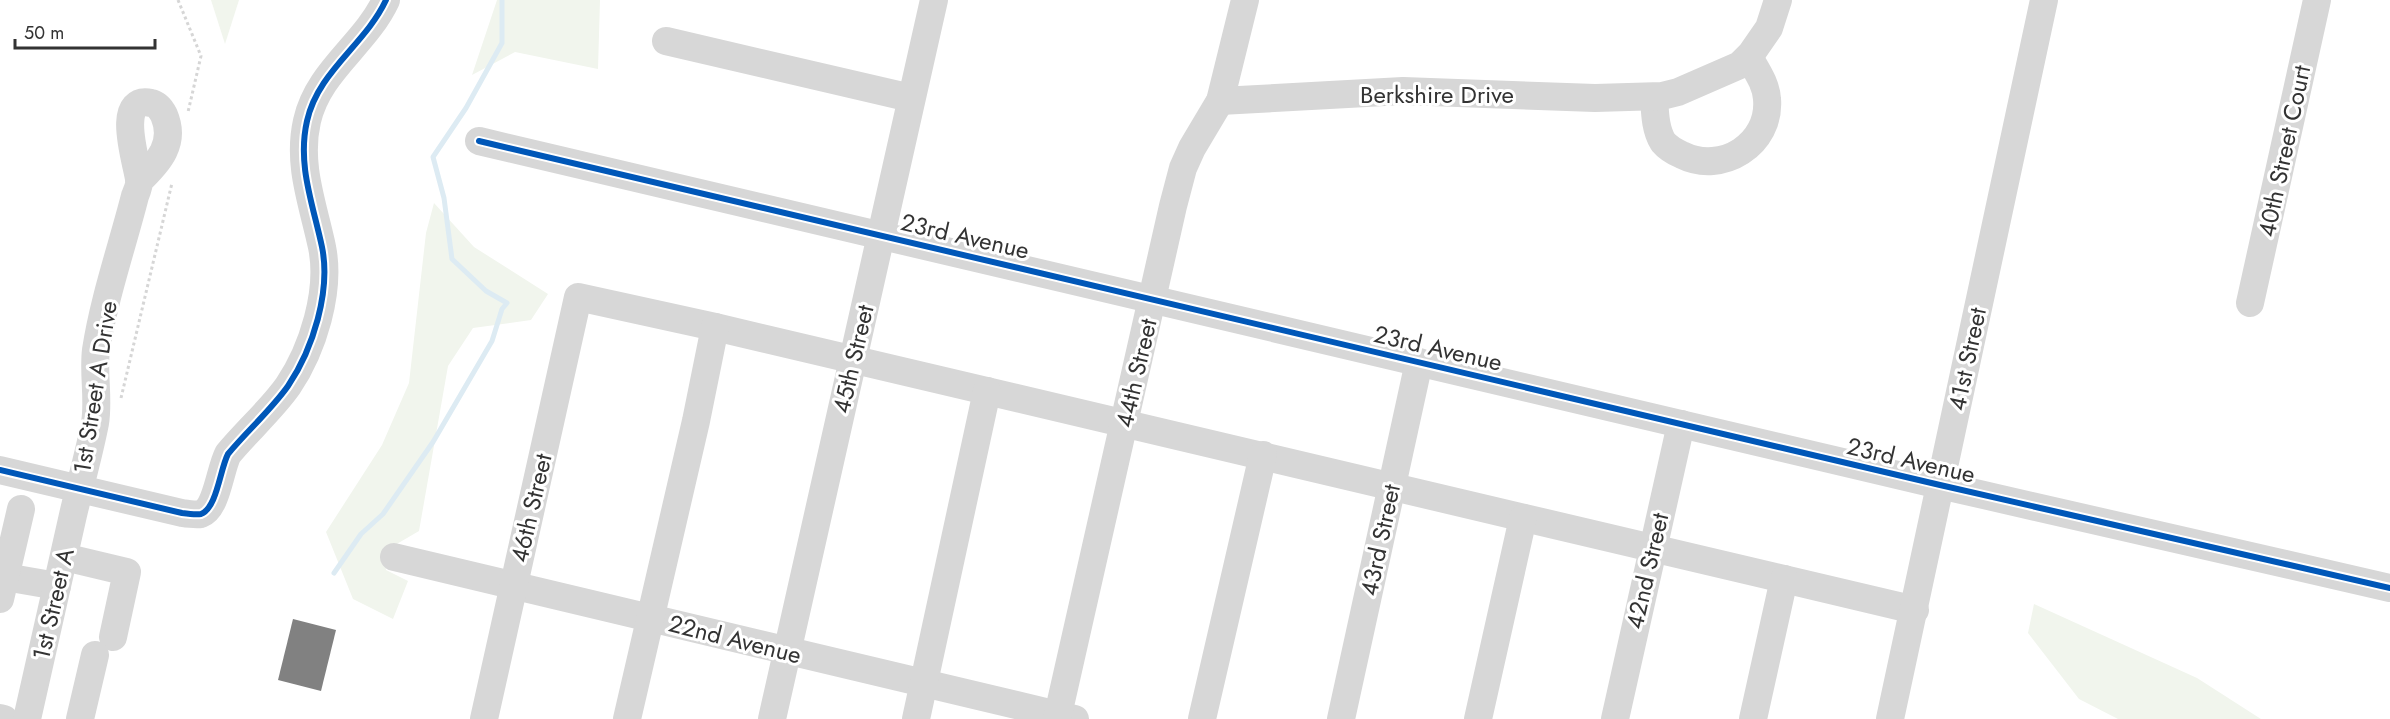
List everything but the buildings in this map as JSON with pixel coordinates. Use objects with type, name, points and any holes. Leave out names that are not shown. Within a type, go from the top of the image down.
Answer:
[{"type":"street","points":[[0,470],[183,513],[199,515],[206,511],[216,493],[222,464],[228,454],[287,387],[298,370],[309,343],[321,301],[325,261],[304,171],[307,120],[318,89],[374,23],[386,0]]},
{"type":"street","name":"45th Street","points":[[772,719],[934,0]]},
{"type":"street","name":"44th Street","points":[[1064,717],[1124,423],[1183,168],[1220,101],[1245,0]]},
{"type":"street","name":"Berkshire Drive","points":[[1220,101],[1403,91],[1594,98],[1654,97],[1688,88],[1740,65],[1749,57],[1769,28],[1778,0]]},
{"type":"street","name":"41st Street","points":[[1890,719],[2044,0]]},
{"type":"street","name":"40th Street Court","points":[[2250,303],[2317,0]]},
{"type":"street","points":[[666,41],[911,98]]},
{"type":"street","points":[[1654,97],[1658,130],[1664,143],[1672,150],[1697,160],[1712,162],[1728,159],[1745,150],[1756,138],[1763,128],[1766,116],[1767,99],[1764,85],[1749,57]]},
{"type":"street","name":"23rd Avenue","points":[[479,141],[1940,485],[2390,588]]},
{"type":"street","name":"1st Street A Drive","points":[[79,489],[95,420],[96,352],[103,316],[139,181]]},
{"type":"street","name":"46th Street","points":[[484,719],[578,297],[715,327]]},
{"type":"street","points":[[627,719],[696,421],[715,327],[1914,610]]},
{"type":"street","name":"43rd Street","points":[[1341,719],[1419,362]]},
{"type":"street","points":[[916,719],[987,391]]},
{"type":"street","name":"42nd Street","points":[[1615,719],[1681,424]]},
{"type":"street","points":[[1202,719],[1263,455]]},
{"type":"street","name":"1st Street A","points":[[27,719],[79,489]]},
{"type":"street","points":[[21,509],[3,588],[57,586]]},
{"type":"street","points":[[1478,719],[1523,518]]},
{"type":"street","points":[[64,557],[127,572],[80,719]]},
{"type":"street","name":"22nd Avenue","points":[[394,558],[1064,717]]},
{"type":"street","points":[[1753,719],[1784,579]]},
{"type":"path","points":[[178,0],[201,56],[188,113]]},
{"type":"path","points":[[95,420],[109,421],[119,409],[172,181]]},
{"type":"shaded area","points":[[211,0],[239,0],[225,44]]},
{"type":"shaded area","points":[[497,0],[600,0],[598,69],[515,52],[472,75]]},
{"type":"shaded area","points":[[434,203],[474,247],[548,294],[531,320],[473,328],[448,366],[419,531],[383,552],[386,570],[408,581],[393,619],[353,599],[326,532],[382,445],[409,383],[426,233]]},
{"type":"shaded area","points":[[2034,604],[2197,678],[2261,719],[2118,719],[2079,699],[2028,633]]},
{"type":"waterway","points":[[334,573],[361,534],[383,514],[433,442],[492,341],[502,309],[507,303],[486,291],[452,259],[444,198],[433,157],[466,108],[502,43],[502,0]]},
{"type":"cycle path","points":[[0,470],[182,513],[201,514],[211,504],[228,454],[288,386],[312,337],[322,301],[324,264],[305,169],[304,137],[307,121],[321,87],[366,31],[386,0]]},
{"type":"cycle path","points":[[479,141],[1940,485],[2390,588]]}]
